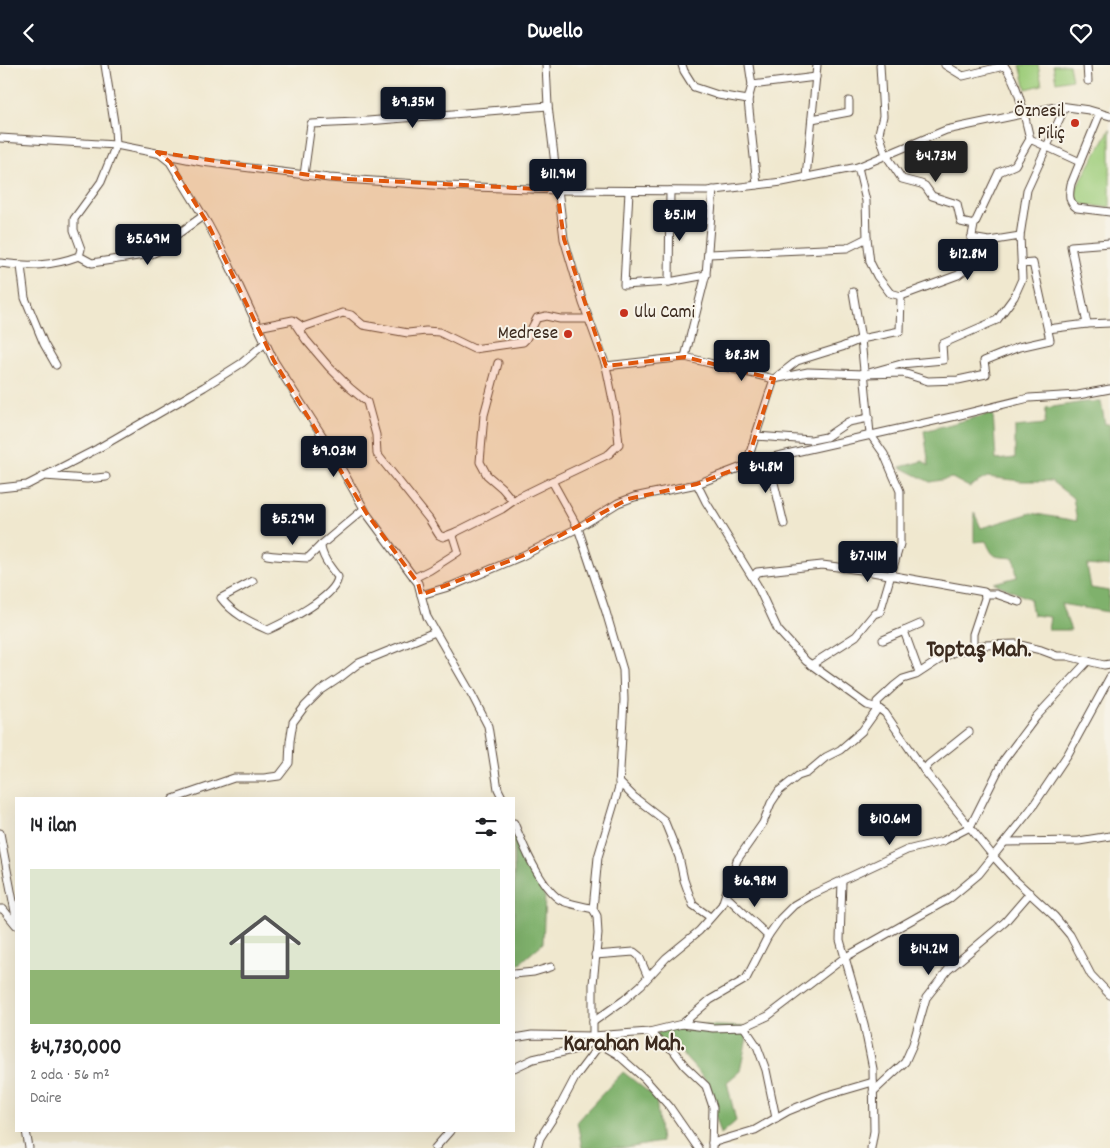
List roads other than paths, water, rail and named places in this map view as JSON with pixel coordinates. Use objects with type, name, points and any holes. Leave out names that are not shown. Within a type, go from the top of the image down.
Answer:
[{"type":"street","points":[[80,256],[81,249],[74,230],[74,219],[102,182],[116,145],[105,65]]},
{"type":"street","points":[[294,320],[306,340],[329,367],[367,402],[376,435],[377,454],[429,519],[439,535],[443,537],[609,454],[619,444],[616,415],[606,366],[564,239],[548,106],[546,65]]},
{"type":"street","points":[[682,65],[694,87],[718,95],[748,100]]},
{"type":"street","points":[[749,65],[752,85],[748,100],[757,185]]},
{"type":"street","points":[[806,177],[817,65]]},
{"type":"street","points":[[880,65],[883,116],[879,133],[886,155],[902,179],[921,184],[925,186],[932,196],[957,204],[961,222],[974,225]]},
{"type":"street","points":[[858,167],[866,201],[870,262],[877,276],[890,293],[901,296],[958,275],[966,269],[974,225],[999,172],[1015,165],[1030,139],[1011,76],[1004,65],[963,76],[945,65]]},
{"type":"street","points":[[1087,65],[1088,81]]},
{"type":"street","points":[[752,85],[816,77]]},
{"type":"street","points":[[812,119],[849,112],[849,101]]},
{"type":"street","points":[[304,175],[311,124],[384,120],[548,106]]},
{"type":"street","points":[[0,138],[116,145],[202,162],[304,175],[447,186],[557,190],[670,191],[713,190],[757,185],[858,167],[946,130],[1065,107],[1090,110],[1110,116]]},
{"type":"street","points":[[865,374],[900,364],[943,360],[942,344],[997,320],[1014,297],[1022,279],[1020,236],[1027,190],[1065,107]]},
{"type":"street","points":[[1100,113],[1069,192],[1073,205],[1084,209],[1110,212]]},
{"type":"street","points":[[1030,139],[1080,163]]},
{"type":"street","points":[[157,152],[170,162],[203,216],[227,260],[274,361],[327,443],[364,509],[418,583],[427,617],[488,726],[498,789],[501,797]]},
{"type":"street","points":[[684,357],[706,275],[713,190]]},
{"type":"street","points":[[629,191],[624,285],[669,282],[706,275]]},
{"type":"street","points":[[669,282],[670,191]]},
{"type":"street","points":[[0,263],[21,266],[60,263],[80,256],[92,263],[151,254],[165,248],[175,236],[203,216]]},
{"type":"street","points":[[971,238],[989,241],[1020,236]]},
{"type":"street","points":[[709,254],[848,247],[867,238]]},
{"type":"street","points":[[1087,323],[1071,246],[1110,243]]},
{"type":"street","points":[[606,366],[684,357],[774,379],[808,372],[903,373],[928,381],[958,380],[986,374],[984,361],[1019,347],[1050,340],[1033,263],[1021,264]]},
{"type":"street","points":[[21,266],[25,298],[44,344],[56,365]]},
{"type":"street","points":[[811,665],[856,636],[874,614],[880,611],[900,544],[900,491],[884,454],[870,434],[861,339],[853,292]]},
{"type":"street","points":[[746,465],[774,379],[797,361],[861,339],[900,331],[901,296]]},
{"type":"street","points":[[258,327],[294,320],[303,327],[343,313],[351,315],[363,325],[408,333],[439,332],[474,349],[523,343],[537,317],[589,319]]},
{"type":"street","points":[[1048,329],[1087,323],[1110,323]]},
{"type":"street","points":[[0,488],[27,485],[97,449],[204,387],[242,363],[265,343]]},
{"type":"street","points":[[498,363],[484,415],[480,462],[487,475],[513,501]]},
{"type":"street","points":[[421,595],[452,586],[522,556],[578,528],[628,499],[662,490],[697,484],[768,458],[870,434],[956,417],[1029,398],[1078,395],[1110,389]]},
{"type":"street","points":[[755,435],[811,440],[826,437],[848,422],[869,419]]},
{"type":"street","points":[[768,458],[784,524]]},
{"type":"street","points":[[44,476],[87,479],[106,477]]},
{"type":"street","points":[[537,1148],[540,1138],[558,1110],[596,1040],[593,1022],[593,984],[598,925],[597,916],[593,909],[598,857],[619,782],[624,700],[623,670],[603,603],[578,528],[552,481]]},
{"type":"street","points":[[697,484],[706,502],[753,577],[778,630],[811,665],[867,705],[878,708],[885,713],[924,770],[993,856],[1013,879],[1054,916],[1070,935],[1091,975],[1110,995]]},
{"type":"street","points":[[267,555],[282,558],[289,556],[308,558],[364,509]]},
{"type":"street","points":[[414,578],[458,552],[453,536],[456,532]]},
{"type":"street","points":[[253,581],[221,598],[242,618],[268,630],[321,599],[337,583],[338,577],[326,561],[321,545]]},
{"type":"street","points":[[753,577],[757,572],[822,565],[861,570],[890,577],[984,592],[985,594],[996,594],[1019,602]]},
{"type":"street","points":[[973,647],[973,634],[985,594]]},
{"type":"street","points":[[883,641],[920,624]]},
{"type":"street","points":[[904,631],[919,672]]},
{"type":"street","points":[[179,797],[234,778],[279,776],[289,763],[290,741],[294,722],[305,705],[320,691],[358,663],[435,632]]},
{"type":"street","points":[[593,1022],[624,1000],[666,958],[693,936],[722,905],[737,860],[763,823],[771,803],[779,791],[798,776],[807,773],[826,757],[840,750],[862,731],[878,708],[877,702],[894,685],[954,652],[996,643],[1016,644],[1057,656],[1104,665],[1110,664]]},
{"type":"street","points":[[515,1037],[532,1035],[596,1040],[649,1032],[682,1023],[710,1000],[746,979],[768,936],[780,919],[794,905],[811,895],[907,850],[943,841],[970,827],[1003,761],[1036,717],[1088,661]]},
{"type":"street","points":[[682,1023],[713,1028],[744,1027],[768,1017],[844,958],[949,899],[979,874],[1030,809],[1068,754],[1110,677]]},
{"type":"street","points":[[924,770],[928,764],[969,731]]},
{"type":"street","points":[[619,782],[634,797],[664,820],[679,857],[693,905],[710,917]]},
{"type":"street","points":[[515,825],[544,882],[560,899],[593,909]]},
{"type":"street","points":[[0,833],[15,901],[1,909],[15,924]]},
{"type":"street","points":[[1004,842],[1079,841],[1110,836]]},
{"type":"street","points":[[842,881],[840,940],[864,1024],[873,1069],[874,1131],[871,1148]]},
{"type":"street","points":[[873,1092],[905,1062],[913,1044],[926,998],[948,970],[1005,922],[1030,893]]},
{"type":"street","points":[[726,896],[768,936]]},
{"type":"street","points":[[595,955],[634,952],[640,956],[648,977]]},
{"type":"street","points":[[515,974],[534,972],[551,967]]},
{"type":"street","points":[[744,1027],[757,1046],[766,1070],[776,1118]]},
{"type":"street","points":[[649,1032],[673,1050],[685,1066],[706,1085],[714,1107],[712,1146],[756,1130],[788,1111],[825,1096],[873,1082]]},
{"type":"street","points":[[515,1067],[533,1059],[581,1048],[596,1040]]},
{"type":"street","points":[[596,1040],[617,1054],[646,1079],[669,1106],[698,1148]]},
{"type":"street","points":[[26,1132],[29,1148]]},
{"type":"street","points":[[435,1148],[449,1132]]},
{"type":"place","name":"Öznesil Piliç","points":[[1075,123]]},
{"type":"place","name":"Ulu Cami","points":[[624,313]]},
{"type":"place","name":"Medrese","points":[[568,334]]},
{"type":"district","name":"Toptaş Mah.","points":[[979,651]]},
{"type":"district","name":"Karahan Mah.","points":[[624,1045]]}]
